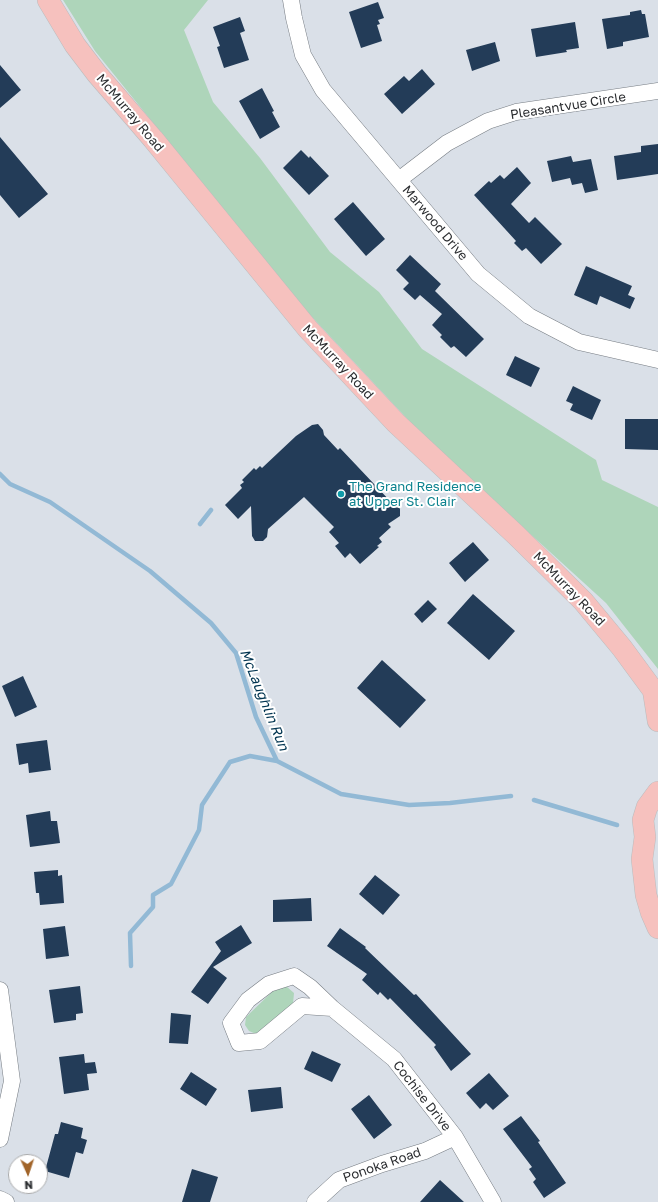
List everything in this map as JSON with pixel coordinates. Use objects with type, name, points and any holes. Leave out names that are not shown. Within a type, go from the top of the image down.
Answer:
[{"type":"main road","name":"McMurray Road","points":[[48,0],[75,45],[88,63],[308,329],[402,429],[569,585],[612,636],[655,693]]},
{"type":"main road","points":[[655,693],[658,721]]},
{"type":"main road","points":[[657,789],[647,807],[643,820],[644,837],[642,859],[645,889],[651,912],[658,928]]},
{"type":"main road","points":[[644,837],[658,820]]},
{"type":"street","name":"Marwood Drive","points":[[291,0],[303,55],[323,90],[400,179],[478,274],[529,316],[580,342],[658,360]]},
{"type":"street","name":"Pleasantvue Circle","points":[[400,179],[447,144],[488,121],[516,112],[658,91]]},
{"type":"street","name":"Cochise Drive","points":[[332,1008],[302,1006],[260,1041],[239,1044],[231,1023],[248,1000],[269,984],[294,976],[310,987],[332,1008],[394,1059],[455,1137],[493,1202]]},
{"type":"street","points":[[0,990],[12,1081],[0,1139]]},
{"type":"street","name":"Ponoka Road","points":[[315,1202],[338,1180],[382,1164],[425,1151],[455,1137]]},
{"type":"street","points":[[0,1199],[6,1202]]},
{"type":"green space","points":[[63,0],[208,0],[184,30],[213,102],[260,158],[330,252],[379,292],[422,349],[596,460],[602,480],[658,507],[658,669],[606,603],[426,439],[297,301],[95,51]]},
{"type":"green space","points":[[286,986],[294,993],[293,1004],[263,1032],[256,1034],[249,1031],[245,1025],[246,1017],[275,989]]},
{"type":"building","points":[[378,2],[384,18],[378,20],[380,24],[377,25],[382,41],[361,48],[349,12]]},
{"type":"building","points":[[641,10],[642,14],[645,14],[649,37],[623,42],[623,46],[607,49],[602,19],[630,15],[630,12]]},
{"type":"building","points":[[240,17],[245,31],[240,33],[249,60],[224,68],[217,47],[220,46],[213,27]]},
{"type":"building","points":[[575,22],[579,48],[566,50],[567,52],[536,57],[531,29]]},
{"type":"building","points":[[495,42],[500,61],[472,71],[466,50]]},
{"type":"building","points":[[0,65],[21,90],[0,108]]},
{"type":"building","points":[[422,69],[435,84],[402,114],[384,94],[404,76],[409,81]]},
{"type":"building","points":[[262,88],[274,111],[272,112],[280,127],[260,139],[239,101]]},
{"type":"building","points":[[0,137],[48,194],[19,218],[0,195]]},
{"type":"building","points":[[658,144],[658,174],[617,180],[614,156],[641,152],[641,146]]},
{"type":"building","points":[[301,150],[309,158],[310,156],[329,176],[309,195],[283,168]]},
{"type":"building","points":[[571,156],[573,162],[591,159],[598,190],[585,193],[582,183],[572,185],[570,178],[552,182],[547,161]]},
{"type":"building","points":[[517,167],[531,183],[511,204],[529,223],[535,217],[562,244],[541,264],[526,248],[522,251],[514,243],[516,241],[474,195],[489,181],[491,183],[500,175],[504,179]]},
{"type":"building","points":[[353,202],[385,239],[366,256],[334,219]]},
{"type":"building","points":[[410,255],[441,284],[435,291],[484,339],[466,357],[454,346],[451,348],[440,337],[442,335],[432,325],[442,314],[420,295],[415,300],[403,289],[409,283],[396,270]]},
{"type":"building","points":[[586,266],[632,286],[628,295],[635,298],[630,309],[600,296],[597,305],[574,295]]},
{"type":"building","points":[[515,356],[540,368],[531,387],[506,375]]},
{"type":"building","points":[[573,386],[601,400],[592,420],[570,410],[573,404],[566,401]]},
{"type":"building","points":[[625,419],[658,419],[658,450],[625,449]]},
{"type":"building","name":"The Grand Residence at Upper St. Clair","points":[[318,424],[323,430],[324,435],[338,450],[340,448],[392,503],[396,503],[400,509],[400,516],[388,524],[391,527],[379,538],[382,542],[377,546],[379,547],[360,564],[350,553],[345,558],[335,546],[339,543],[329,532],[334,527],[304,497],[268,529],[267,537],[263,541],[255,541],[252,536],[251,506],[238,519],[225,505],[242,488],[240,485],[244,482],[242,480],[254,468],[256,470],[260,466],[262,468],[296,436],[312,425]]},
{"type":"building","points":[[473,542],[489,560],[465,582],[449,563]]},
{"type":"building","points":[[473,594],[515,631],[489,660],[447,623]]},
{"type":"building","points":[[428,600],[437,609],[422,623],[414,614]]},
{"type":"building","points":[[382,660],[426,700],[400,728],[357,688]]},
{"type":"building","points":[[23,676],[37,707],[15,717],[2,686]]},
{"type":"building","points":[[47,740],[51,770],[29,773],[28,763],[19,765],[16,744]]},
{"type":"building","points":[[50,811],[51,821],[57,821],[60,843],[30,847],[26,815]]},
{"type":"building","points":[[58,870],[58,876],[62,875],[64,903],[40,905],[39,893],[36,893],[34,872]]},
{"type":"building","points":[[375,875],[400,895],[383,915],[359,894]]},
{"type":"building","points":[[311,898],[312,921],[273,922],[273,900]]},
{"type":"building","points":[[241,925],[252,943],[213,967],[227,978],[208,1004],[191,992],[221,951],[215,942]]},
{"type":"building","points":[[65,926],[69,956],[46,959],[43,929]]},
{"type":"building","points":[[340,928],[366,947],[365,948],[414,995],[416,994],[471,1054],[451,1071],[434,1047],[436,1045],[390,998],[388,1000],[380,992],[378,995],[362,980],[367,974],[327,946]]},
{"type":"building","points":[[80,986],[83,1013],[76,1014],[76,1020],[54,1023],[49,990]]},
{"type":"building","points":[[171,1013],[191,1015],[188,1044],[169,1043]]},
{"type":"building","points":[[312,1051],[341,1064],[332,1082],[304,1069]]},
{"type":"building","points":[[84,1054],[85,1063],[95,1062],[97,1073],[87,1074],[89,1090],[64,1094],[59,1057]]},
{"type":"building","points":[[191,1072],[217,1089],[206,1106],[180,1089]]},
{"type":"building","points":[[489,1073],[509,1096],[493,1110],[486,1103],[480,1109],[466,1093]]},
{"type":"building","points":[[281,1087],[283,1108],[251,1112],[248,1090]]},
{"type":"building","points":[[369,1095],[392,1125],[374,1139],[351,1109]]},
{"type":"building","points":[[521,1116],[540,1141],[538,1142],[566,1183],[544,1198],[533,1182],[536,1179],[529,1169],[532,1167],[503,1129]]},
{"type":"building","points":[[61,1122],[83,1128],[81,1138],[87,1140],[83,1154],[76,1152],[69,1178],[48,1172],[48,1160],[55,1134],[58,1134]]},
{"type":"building","points":[[192,1169],[218,1177],[210,1202],[182,1202]]},
{"type":"building","points":[[440,1180],[464,1202],[420,1202]]},
{"type":"waterway","name":"McLaughlin Run","points":[[0,474],[10,484],[50,502],[150,571],[211,623],[236,653],[256,717],[277,761],[341,794],[409,805],[450,803],[511,796]]},
{"type":"waterway","points":[[200,524],[211,510]]},
{"type":"waterway","points":[[131,966],[130,933],[153,907],[153,895],[171,884],[199,830],[202,805],[230,762],[250,756],[277,761]]},
{"type":"waterway","name":"McLaughlin Run","points":[[534,800],[617,825]]},
{"type":"place","name":"The Grand Residence at Upper St. Clair","points":[[341,494]]}]
